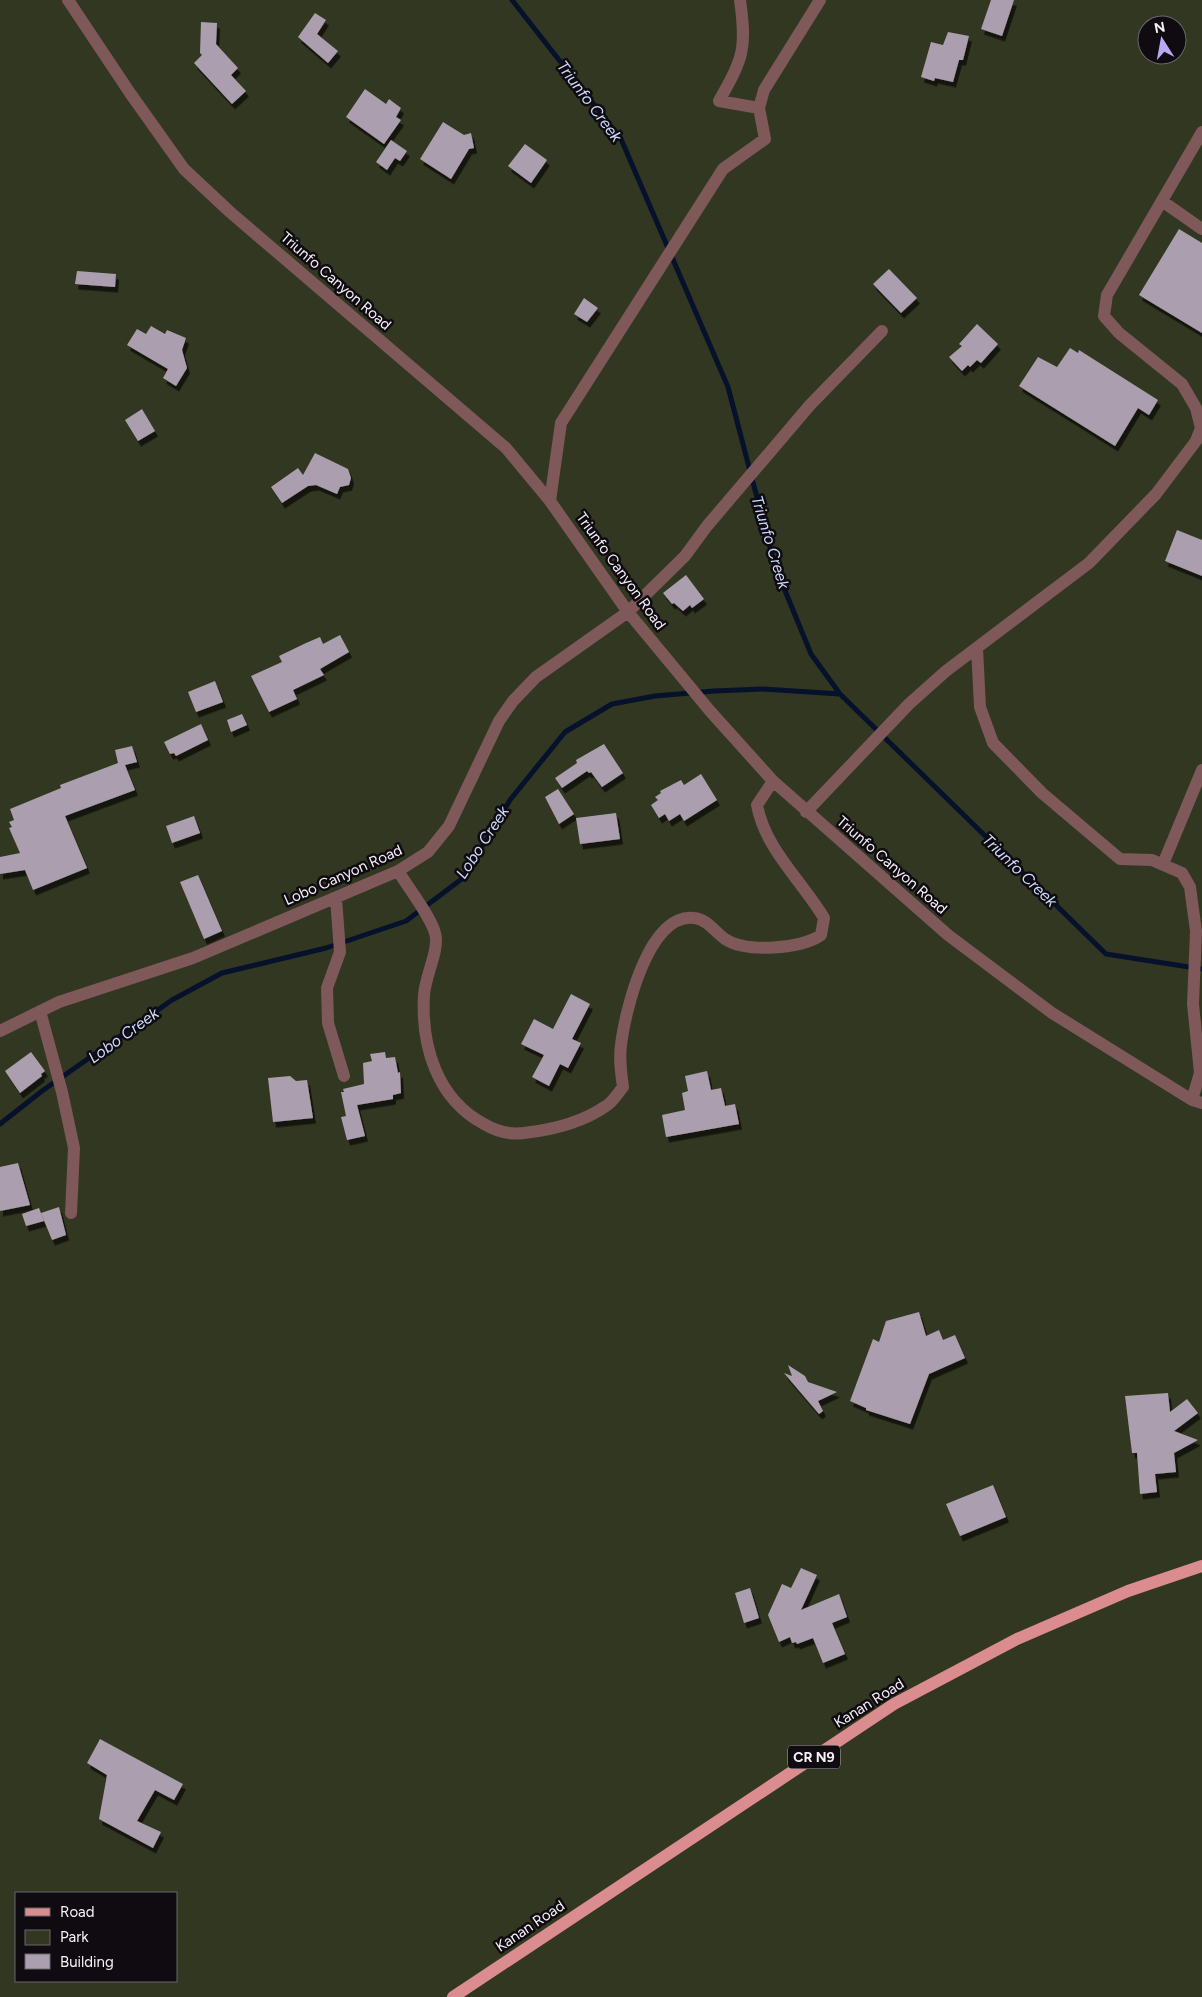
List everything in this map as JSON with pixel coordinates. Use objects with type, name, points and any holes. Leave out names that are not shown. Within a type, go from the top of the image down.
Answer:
[{"type":"main road","name":"Kanan Road","points":[[453,1997],[894,1704],[1017,1639],[1128,1591],[1202,1566]]},
{"type":"street","name":"Triunfo Canyon Road","points":[[68,0],[130,94],[184,169],[230,212],[506,448],[550,501],[628,612],[710,711],[773,780],[806,812],[962,946],[1052,1013],[1197,1102]]},
{"type":"street","points":[[740,0],[744,45],[740,63],[719,100],[759,108]]},
{"type":"street","points":[[550,501],[560,423],[723,169],[765,140],[759,108],[764,90],[820,0]]},
{"type":"street","points":[[806,812],[909,704],[977,648],[1089,563],[1156,494],[1196,442],[1202,428],[1196,408],[1182,384],[1120,332],[1104,316],[1107,295],[1202,132]]},
{"type":"street","points":[[1162,201],[1202,229]]},
{"type":"street","name":"Lobo Canyon Road","points":[[0,1031],[59,1002],[193,958],[398,871],[428,852],[449,826],[498,721],[513,701],[536,677],[628,612],[685,556],[707,526],[810,405],[882,331]]},
{"type":"street","points":[[977,648],[980,707],[993,743],[1042,793],[1120,859],[1152,860],[1163,864],[1182,873],[1190,887],[1196,931],[1193,1004],[1200,1073],[1197,1102]]},
{"type":"street","points":[[1163,864],[1202,770]]},
{"type":"street","points":[[398,871],[435,932],[437,946],[431,959],[424,994],[425,1032],[432,1064],[449,1096],[468,1116],[495,1130],[518,1134],[574,1122],[607,1106],[623,1087],[620,1064],[621,1044],[634,985],[649,951],[666,928],[681,920],[694,918],[710,925],[726,939],[737,944],[752,946],[787,947],[810,942],[821,935],[824,927],[824,918],[815,903],[784,864],[759,815],[757,805],[773,780]]},
{"type":"street","points":[[336,898],[340,952],[327,988],[328,1023],[344,1076]]},
{"type":"street","points":[[40,1011],[62,1092],[74,1148],[71,1213]]},
{"type":"green space","points":[[0,0],[1202,0],[1202,1997],[0,1997]]},
{"type":"building","points":[[991,0],[1014,0],[1002,36],[981,29]]},
{"type":"building","points":[[315,13],[326,20],[317,34],[338,51],[328,63],[298,37]]},
{"type":"building","points":[[201,22],[217,23],[216,44],[238,68],[231,75],[246,91],[232,104],[194,63],[202,55],[200,53]]},
{"type":"building","points":[[948,32],[969,36],[963,60],[959,60],[953,82],[935,78],[934,81],[921,77],[931,42],[943,45]]},
{"type":"building","points":[[365,89],[386,104],[389,99],[401,108],[396,117],[401,120],[384,144],[346,117]]},
{"type":"building","points":[[443,122],[464,135],[471,133],[474,148],[469,149],[451,179],[420,159]]},
{"type":"building","points":[[391,140],[407,151],[400,161],[395,158],[387,170],[376,162]]},
{"type":"building","points":[[525,144],[547,160],[531,183],[508,166]]},
{"type":"building","points":[[1179,229],[1202,243],[1202,333],[1139,295]]},
{"type":"building","points":[[889,269],[917,298],[901,313],[873,284]]},
{"type":"building","points":[[77,271],[116,274],[115,287],[75,284]]},
{"type":"building","points":[[584,298],[598,308],[587,322],[574,314]]},
{"type":"building","points":[[977,324],[998,344],[981,363],[977,360],[970,367],[968,365],[962,371],[949,357],[962,346],[959,344]]},
{"type":"building","points":[[151,326],[165,334],[167,330],[186,338],[182,350],[187,368],[176,386],[163,378],[168,369],[127,345],[137,329],[146,334]]},
{"type":"building","points":[[1070,348],[1078,353],[1079,350],[1158,400],[1149,415],[1138,408],[1115,446],[1019,386],[1038,357],[1057,367]]},
{"type":"building","points":[[142,409],[155,431],[138,441],[125,420]]},
{"type":"building","points":[[315,453],[348,469],[351,478],[349,485],[340,487],[337,494],[316,485],[308,486],[282,503],[271,487],[298,468],[303,475]]},
{"type":"building","points":[[1177,530],[1202,540],[1202,576],[1165,561]]},
{"type":"building","points":[[686,575],[704,599],[692,608],[690,605],[683,611],[674,603],[672,604],[663,593]]},
{"type":"building","points":[[340,635],[349,652],[320,669],[324,675],[293,690],[297,699],[269,712],[251,676],[282,662],[279,656],[306,643],[320,637],[323,644]]},
{"type":"building","points":[[215,681],[223,702],[196,712],[188,692]]},
{"type":"building","points":[[242,714],[247,725],[231,732],[227,720]]},
{"type":"building","points":[[201,724],[208,740],[176,756],[174,753],[170,754],[164,742]]},
{"type":"building","points":[[604,744],[623,773],[602,787],[591,772],[587,771],[562,788],[555,778],[577,763],[576,760]]},
{"type":"building","points":[[132,746],[137,762],[125,765],[135,790],[65,816],[87,868],[33,890],[25,870],[0,874],[0,857],[20,853],[9,828],[12,827],[9,822],[14,820],[10,809],[61,788],[60,785],[118,763],[115,750]]},
{"type":"building","points":[[701,774],[717,800],[684,821],[680,814],[669,821],[665,814],[659,818],[651,805],[658,800],[655,797],[661,793],[660,791],[681,780],[684,785]]},
{"type":"building","points":[[558,789],[574,814],[559,824],[545,797]]},
{"type":"building","points":[[616,813],[620,839],[580,844],[576,818]]},
{"type":"building","points":[[194,816],[200,833],[172,843],[166,826]]},
{"type":"building","points":[[198,875],[222,931],[204,939],[180,882]]},
{"type":"building","points":[[571,994],[590,1004],[572,1039],[581,1043],[568,1068],[560,1064],[549,1086],[532,1077],[544,1055],[521,1044],[534,1019],[553,1029]]},
{"type":"building","points":[[31,1052],[45,1071],[41,1074],[42,1076],[20,1093],[5,1071]]},
{"type":"building","points":[[385,1052],[386,1058],[395,1057],[398,1073],[400,1072],[401,1093],[393,1095],[393,1099],[357,1105],[365,1136],[347,1140],[341,1117],[346,1116],[341,1092],[344,1092],[343,1089],[364,1084],[363,1063],[372,1061],[370,1054]]},
{"type":"building","points":[[707,1071],[711,1090],[721,1088],[725,1106],[735,1104],[739,1124],[666,1137],[662,1115],[685,1110],[682,1093],[688,1091],[685,1076]]},
{"type":"building","points":[[290,1076],[296,1081],[307,1080],[313,1118],[273,1122],[268,1078]]},
{"type":"building","points":[[18,1163],[30,1205],[0,1211],[0,1167]]},
{"type":"building","points":[[59,1207],[66,1235],[52,1240],[41,1213]]},
{"type":"building","points":[[39,1208],[44,1221],[26,1226],[22,1214]]},
{"type":"building","points":[[919,1312],[926,1336],[939,1330],[943,1340],[955,1335],[965,1358],[929,1374],[910,1424],[866,1410],[866,1408],[850,1401],[873,1339],[879,1342],[886,1321]]},
{"type":"building","points":[[788,1365],[805,1376],[808,1382],[837,1392],[818,1401],[823,1411],[819,1414],[784,1373],[792,1376]]},
{"type":"building","points":[[1168,1393],[1170,1412],[1187,1399],[1198,1413],[1174,1431],[1198,1440],[1174,1453],[1176,1472],[1155,1474],[1157,1492],[1140,1494],[1137,1453],[1132,1453],[1125,1396]]},
{"type":"building","points":[[993,1485],[1006,1517],[960,1536],[946,1504]]},
{"type":"building","points":[[801,1568],[817,1575],[801,1610],[839,1594],[847,1617],[832,1623],[845,1654],[823,1663],[813,1638],[797,1644],[796,1642],[792,1643],[790,1637],[779,1642],[768,1615],[782,1584],[791,1588]]},
{"type":"building","points":[[750,1588],[759,1618],[744,1623],[735,1593]]},
{"type":"building","points":[[100,1739],[183,1784],[174,1800],[155,1790],[137,1821],[161,1832],[153,1848],[99,1819],[107,1775],[87,1763]]},
{"type":"waterway","name":"Triunfo Creek","points":[[512,0],[621,139],[728,387],[775,566],[811,654],[840,694],[1106,954],[1202,969]]},
{"type":"waterway","name":"Lobo Creek","points":[[0,1124],[42,1091],[172,1000],[222,973],[326,948],[406,921],[463,878],[510,800],[565,732],[612,704],[655,696],[714,691],[763,689],[840,694]]}]
